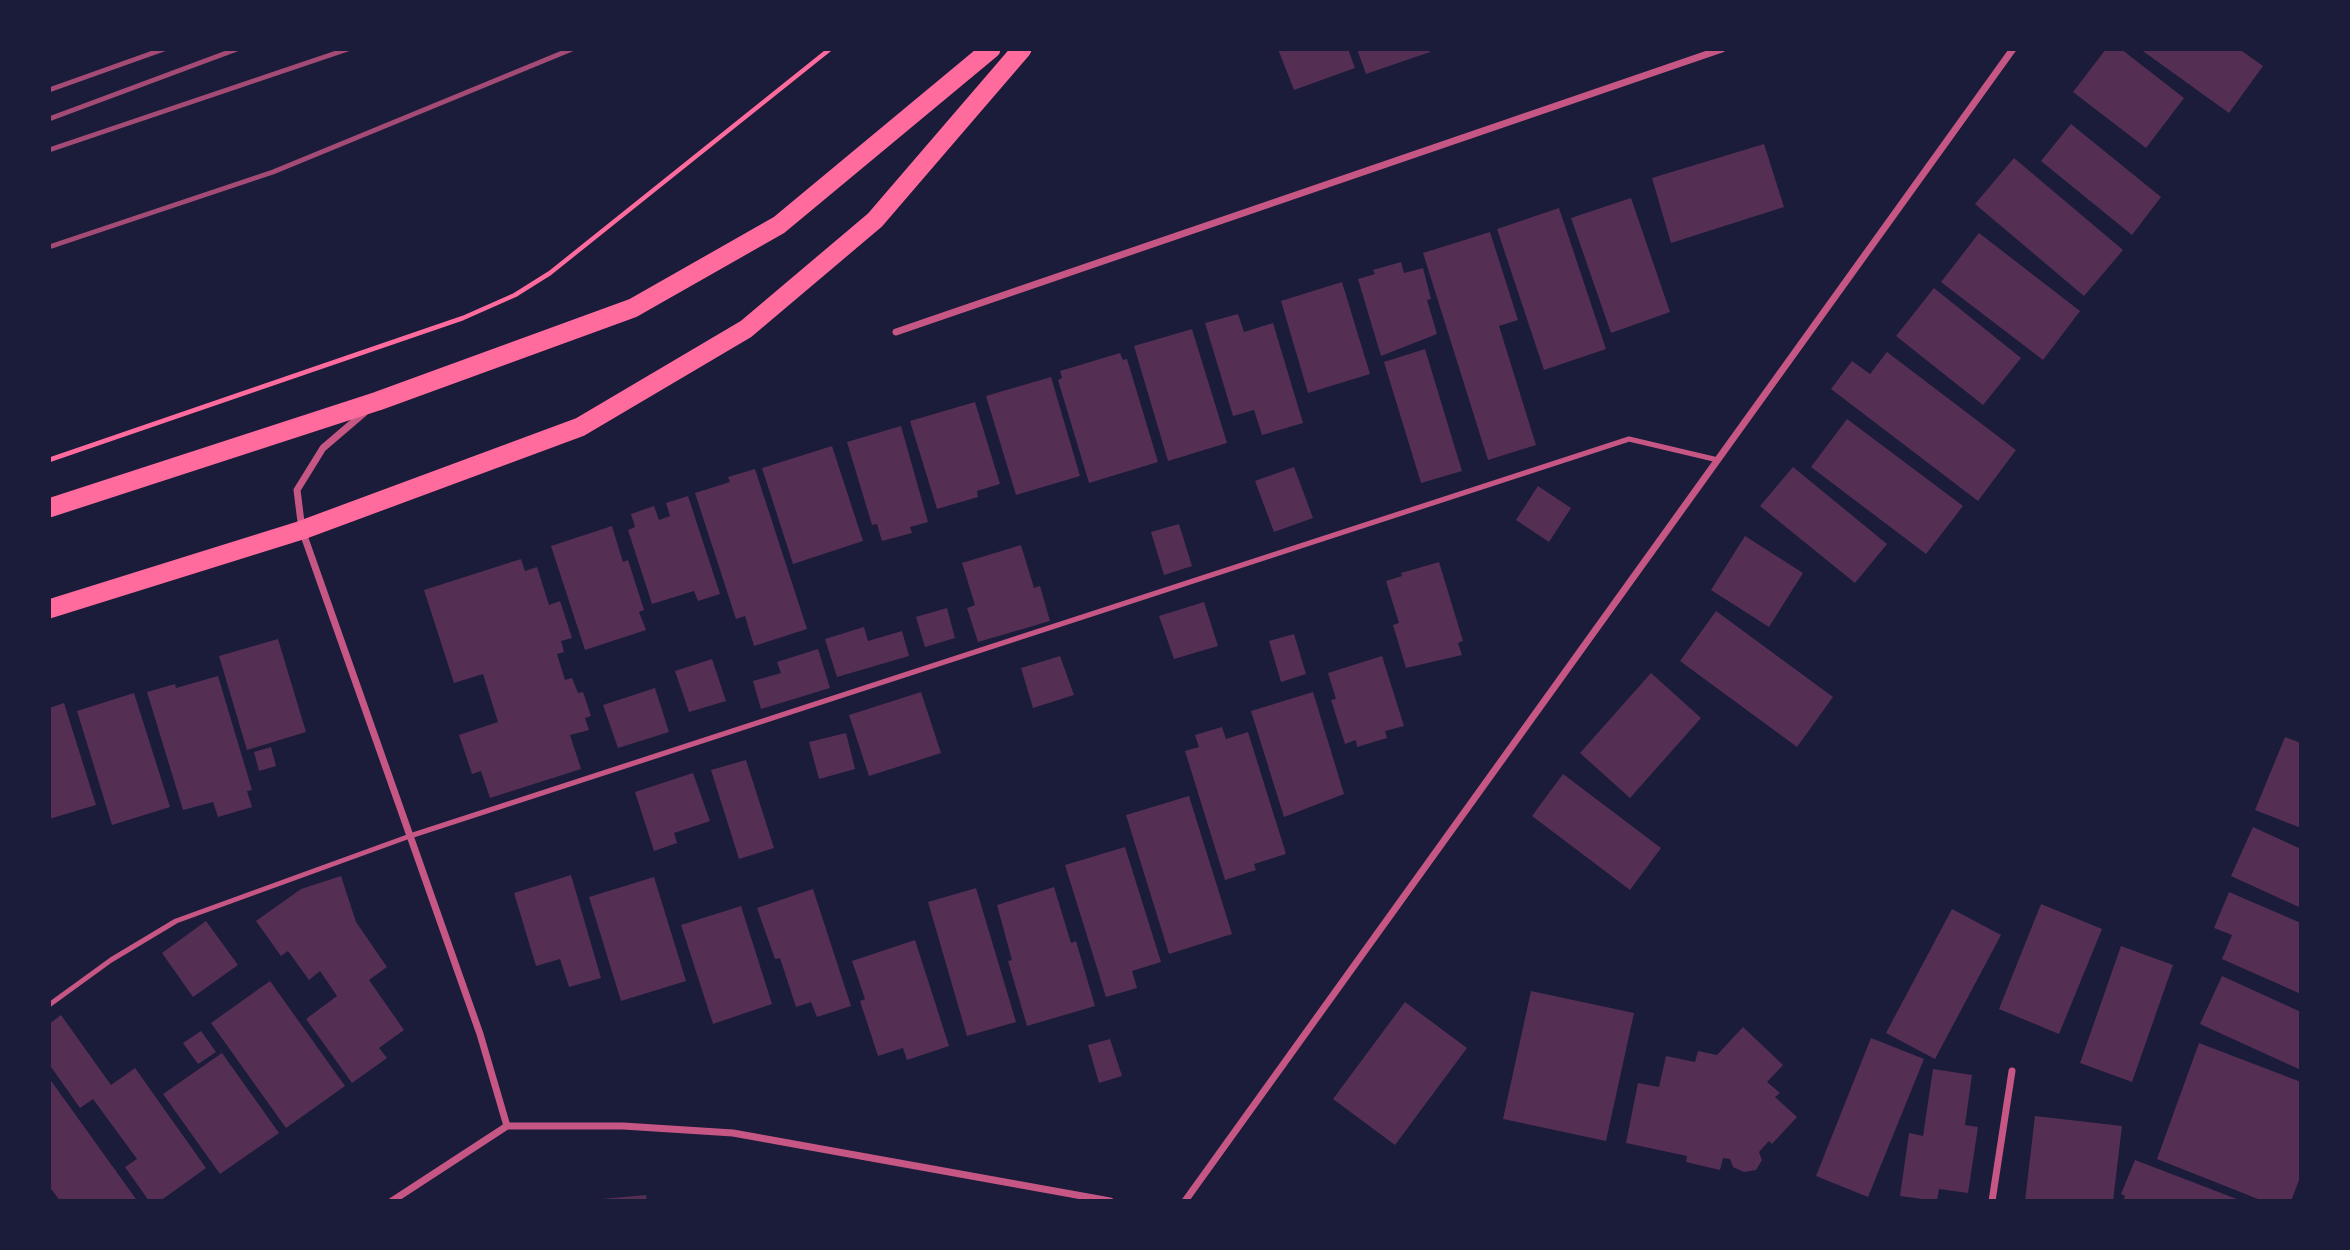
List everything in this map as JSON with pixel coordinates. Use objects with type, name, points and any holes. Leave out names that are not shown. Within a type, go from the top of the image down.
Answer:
[{"type":"highway","points":[[49,508],[378,401],[633,308],[768,231],[991,49]]},
{"type":"highway","points":[[49,609],[302,530],[580,427],[747,329],[875,220],[1023,49]]},
{"type":"street","points":[[896,332],[1722,49]]},
{"type":"street","points":[[1185,1201],[2013,49]]},
{"type":"street","points":[[378,401],[323,447],[297,490],[302,530],[480,1034],[507,1126]]},
{"type":"street","points":[[1992,1201],[2012,1071]]},
{"type":"street","points":[[392,1201],[507,1126],[623,1126],[733,1133],[1110,1201]]},
{"type":"lane","points":[[49,1004],[111,960],[176,921],[410,836],[1629,439],[1718,460]]},
{"type":"path","points":[[49,460],[463,318],[515,295],[550,273],[831,49]]},
{"type":"building","points":[[1278,49],[1348,49],[1355,68],[1294,90]]},
{"type":"building","points":[[1357,49],[1429,49],[1430,52],[1366,74]]},
{"type":"building","points":[[2106,49],[2121,49],[2184,98],[2146,148],[2073,92]]},
{"type":"building","points":[[2140,49],[2239,49],[2263,66],[2229,113]]},
{"type":"building","points":[[2071,124],[2161,197],[2132,235],[2041,161]]},
{"type":"building","points":[[1764,144],[1784,207],[1671,243],[1652,178]]},
{"type":"building","points":[[2014,158],[2123,250],[2084,296],[1975,204]]},
{"type":"building","points":[[1631,198],[1670,312],[1611,333],[1571,218]]},
{"type":"building","points":[[1559,208],[1606,349],[1544,370],[1497,229]]},
{"type":"building","points":[[1490,232],[1518,320],[1499,326],[1536,445],[1488,460],[1423,253]]},
{"type":"building","points":[[1979,233],[2080,311],[2043,360],[1941,282]]},
{"type":"building","points":[[1401,262],[1404,273],[1423,268],[1431,299],[1427,300],[1437,334],[1381,356],[1358,279],[1375,274],[1373,270]]},
{"type":"building","points":[[1342,282],[1370,374],[1308,393],[1281,301]]},
{"type":"building","points":[[1934,288],[2021,358],[1983,405],[1896,336]]},
{"type":"building","points":[[1238,314],[1244,332],[1273,323],[1303,423],[1262,435],[1254,410],[1233,416],[1205,323]]},
{"type":"building","points":[[1192,329],[1227,443],[1168,461],[1134,346]]},
{"type":"building","points":[[1425,349],[1462,471],[1421,483],[1384,362]]},
{"type":"building","points":[[1887,352],[2016,450],[1978,501],[1831,389],[1852,361],[1870,374]]},
{"type":"building","points":[[1120,353],[1123,360],[1127,359],[1158,462],[1089,483],[1058,380],[1062,378],[1060,371]]},
{"type":"building","points":[[1051,377],[1080,476],[1016,495],[986,396]]},
{"type":"building","points":[[975,402],[1000,484],[977,491],[978,497],[937,509],[910,421]]},
{"type":"building","points":[[1847,419],[1963,506],[1926,554],[1811,467]]},
{"type":"building","points":[[901,426],[928,522],[910,527],[912,533],[882,541],[877,524],[872,525],[847,442]]},
{"type":"building","points":[[832,446],[863,541],[793,564],[762,468]]},
{"type":"building","points":[[1294,467],[1313,518],[1274,532],[1255,481]]},
{"type":"building","points":[[1793,467],[1887,544],[1855,583],[1760,506]]},
{"type":"building","points":[[755,469],[807,629],[754,646],[745,616],[736,619],[695,493],[730,482],[728,477]]},
{"type":"building","points":[[1538,486],[1571,508],[1549,542],[1516,520]]},
{"type":"building","points":[[688,496],[720,594],[698,601],[694,591],[652,604],[628,530],[635,527],[631,514],[654,506],[659,520],[670,516],[666,503]]},
{"type":"building","points":[[1179,524],[1192,566],[1164,575],[1151,532]]},
{"type":"building","points":[[612,526],[623,562],[628,560],[644,610],[639,612],[646,630],[585,650],[551,546]]},
{"type":"building","points":[[1745,536],[1803,573],[1769,627],[1711,590]]},
{"type":"building","points":[[1021,545],[1034,588],[1040,586],[1050,621],[978,642],[967,608],[975,605],[962,563]]},
{"type":"building","points":[[521,559],[525,571],[537,567],[549,605],[560,601],[572,638],[561,641],[564,652],[557,654],[565,680],[572,678],[578,693],[583,692],[591,716],[585,718],[589,730],[570,735],[581,769],[490,798],[481,771],[472,774],[459,735],[498,722],[483,674],[454,683],[424,590]]},
{"type":"building","points":[[1439,562],[1463,641],[1458,643],[1462,655],[1406,668],[1393,625],[1399,623],[1386,581],[1402,576],[1401,573]]},
{"type":"building","points":[[1204,602],[1218,646],[1174,659],[1159,616]]},
{"type":"building","points":[[947,608],[955,638],[925,647],[916,617]]},
{"type":"building","points":[[1716,611],[1833,697],[1797,747],[1680,661]]},
{"type":"building","points":[[864,627],[868,641],[902,631],[909,656],[837,677],[825,639]]},
{"type":"building","points":[[1294,634],[1306,674],[1281,682],[1269,641]]},
{"type":"building","points":[[278,639],[306,732],[247,750],[219,656]]},
{"type":"building","points":[[818,649],[830,688],[761,709],[753,681],[781,673],[777,662]]},
{"type":"building","points":[[1060,656],[1074,695],[1033,708],[1021,668]]},
{"type":"building","points":[[1382,656],[1404,726],[1385,731],[1387,738],[1357,747],[1356,740],[1345,744],[1331,700],[1336,699],[1328,673]]},
{"type":"building","points":[[712,659],[726,701],[689,712],[675,671]]},
{"type":"building","points":[[1651,673],[1701,718],[1630,798],[1580,753]]},
{"type":"building","points":[[218,676],[252,790],[247,791],[252,807],[218,817],[213,802],[183,810],[147,692],[175,684],[176,688]]},
{"type":"building","points":[[655,688],[669,732],[618,748],[603,705]]},
{"type":"building","points":[[921,692],[941,753],[869,776],[849,715]]},
{"type":"building","points":[[1313,692],[1344,794],[1284,817],[1251,711]]},
{"type":"building","points":[[134,693],[170,807],[112,825],[77,711]]},
{"type":"building","points":[[64,703],[96,805],[49,819],[49,708]]},
{"type":"building","points":[[1222,727],[1226,739],[1248,732],[1286,854],[1254,864],[1256,870],[1225,880],[1185,751],[1199,747],[1195,735]]},
{"type":"building","points":[[846,733],[855,769],[819,779],[809,742]]},
{"type":"building","points":[[2285,737],[2301,743],[2301,828],[2255,810]]},
{"type":"building","points":[[271,747],[276,766],[259,771],[254,752]]},
{"type":"building","points":[[746,760],[774,848],[739,859],[711,770]]},
{"type":"building","points":[[693,773],[710,821],[674,833],[677,843],[654,851],[635,792]]},
{"type":"building","points":[[1563,774],[1661,848],[1630,890],[1532,816]]},
{"type":"building","points":[[1189,796],[1232,934],[1169,954],[1126,815]]},
{"type":"building","points":[[2253,827],[2301,849],[2301,908],[2231,876]]},
{"type":"building","points":[[1125,847],[1161,962],[1132,971],[1137,988],[1106,997],[1065,865]]},
{"type":"building","points":[[571,875],[601,978],[569,987],[560,959],[536,966],[514,893]]},
{"type":"building","points":[[341,876],[356,922],[387,967],[369,980],[404,1030],[379,1048],[387,1058],[352,1083],[306,1019],[337,996],[320,971],[309,980],[288,951],[281,956],[256,921],[301,889]]},
{"type":"building","points":[[654,877],[686,981],[621,1001],[589,897]]},
{"type":"building","points":[[1054,887],[1071,943],[1076,941],[1095,1006],[1027,1026],[1008,961],[1012,960],[997,905]]},
{"type":"building","points":[[976,888],[1016,1022],[967,1036],[928,902]]},
{"type":"building","points":[[813,889],[851,1006],[817,1017],[811,1002],[796,1007],[780,958],[775,959],[757,908]]},
{"type":"building","points":[[2229,892],[2301,923],[2301,994],[2222,959],[2232,935],[2214,928]]},
{"type":"building","points":[[2041,904],[2102,929],[2059,1034],[1999,1009]]},
{"type":"building","points":[[741,906],[772,1004],[713,1024],[681,925]]},
{"type":"building","points":[[1952,909],[2001,935],[1935,1059],[1886,1033]]},
{"type":"building","points":[[206,921],[238,965],[193,997],[162,953]]},
{"type":"building","points":[[915,940],[949,1046],[907,1060],[903,1048],[878,1056],[860,1001],[865,999],[852,961]]},
{"type":"building","points":[[2121,946],[2173,965],[2132,1082],[2080,1063]]},
{"type":"building","points":[[2222,976],[2301,1012],[2301,1070],[2200,1024]]},
{"type":"building","points":[[270,981],[345,1086],[286,1128],[211,1023]]},
{"type":"building","points":[[1531,991],[1634,1013],[1606,1141],[1503,1119]]},
{"type":"building","points":[[1405,1002],[1467,1048],[1395,1145],[1333,1099]]},
{"type":"building","points":[[61,1015],[111,1085],[135,1068],[206,1168],[160,1201],[149,1201],[125,1167],[137,1159],[93,1099],[80,1108],[49,1064],[49,1024]]},
{"type":"building","points":[[1743,1027],[1783,1065],[1767,1082],[1780,1093],[1775,1097],[1797,1117],[1772,1144],[1769,1141],[1759,1152],[1762,1160],[1756,1170],[1744,1172],[1733,1167],[1730,1159],[1723,1158],[1720,1170],[1686,1162],[1687,1156],[1626,1143],[1638,1083],[1659,1087],[1666,1056],[1695,1062],[1698,1051],[1717,1055]]},
{"type":"building","points":[[201,1031],[216,1052],[198,1064],[183,1043]]},
{"type":"building","points":[[1871,1038],[1924,1059],[1868,1197],[1816,1176]]},
{"type":"building","points":[[1110,1039],[1122,1076],[1099,1083],[1088,1045]]},
{"type":"building","points":[[2199,1043],[2301,1082],[2301,1175],[2291,1201],[2263,1201],[2157,1159]]},
{"type":"building","points":[[222,1053],[279,1133],[220,1174],[163,1094]]},
{"type":"building","points":[[1933,1069],[1972,1075],[1965,1125],[1978,1127],[1968,1193],[1939,1189],[1937,1201],[1900,1196],[1909,1133],[1923,1136]]},
{"type":"building","points":[[49,1078],[136,1199],[60,1201],[49,1186]]},
{"type":"building","points":[[2035,1116],[2122,1126],[2113,1201],[2025,1201]]},
{"type":"building","points":[[2135,1160],[2242,1201],[2123,1201],[2125,1196],[2121,1194]]},
{"type":"building","points":[[646,1195],[647,1201],[601,1201],[601,1199]]},
{"type":"railway","points":[[49,90],[164,49]]},
{"type":"railway","points":[[49,119],[237,49]]},
{"type":"railway","points":[[49,150],[348,49]]},
{"type":"railway","points":[[49,247],[273,172],[572,49]]}]
